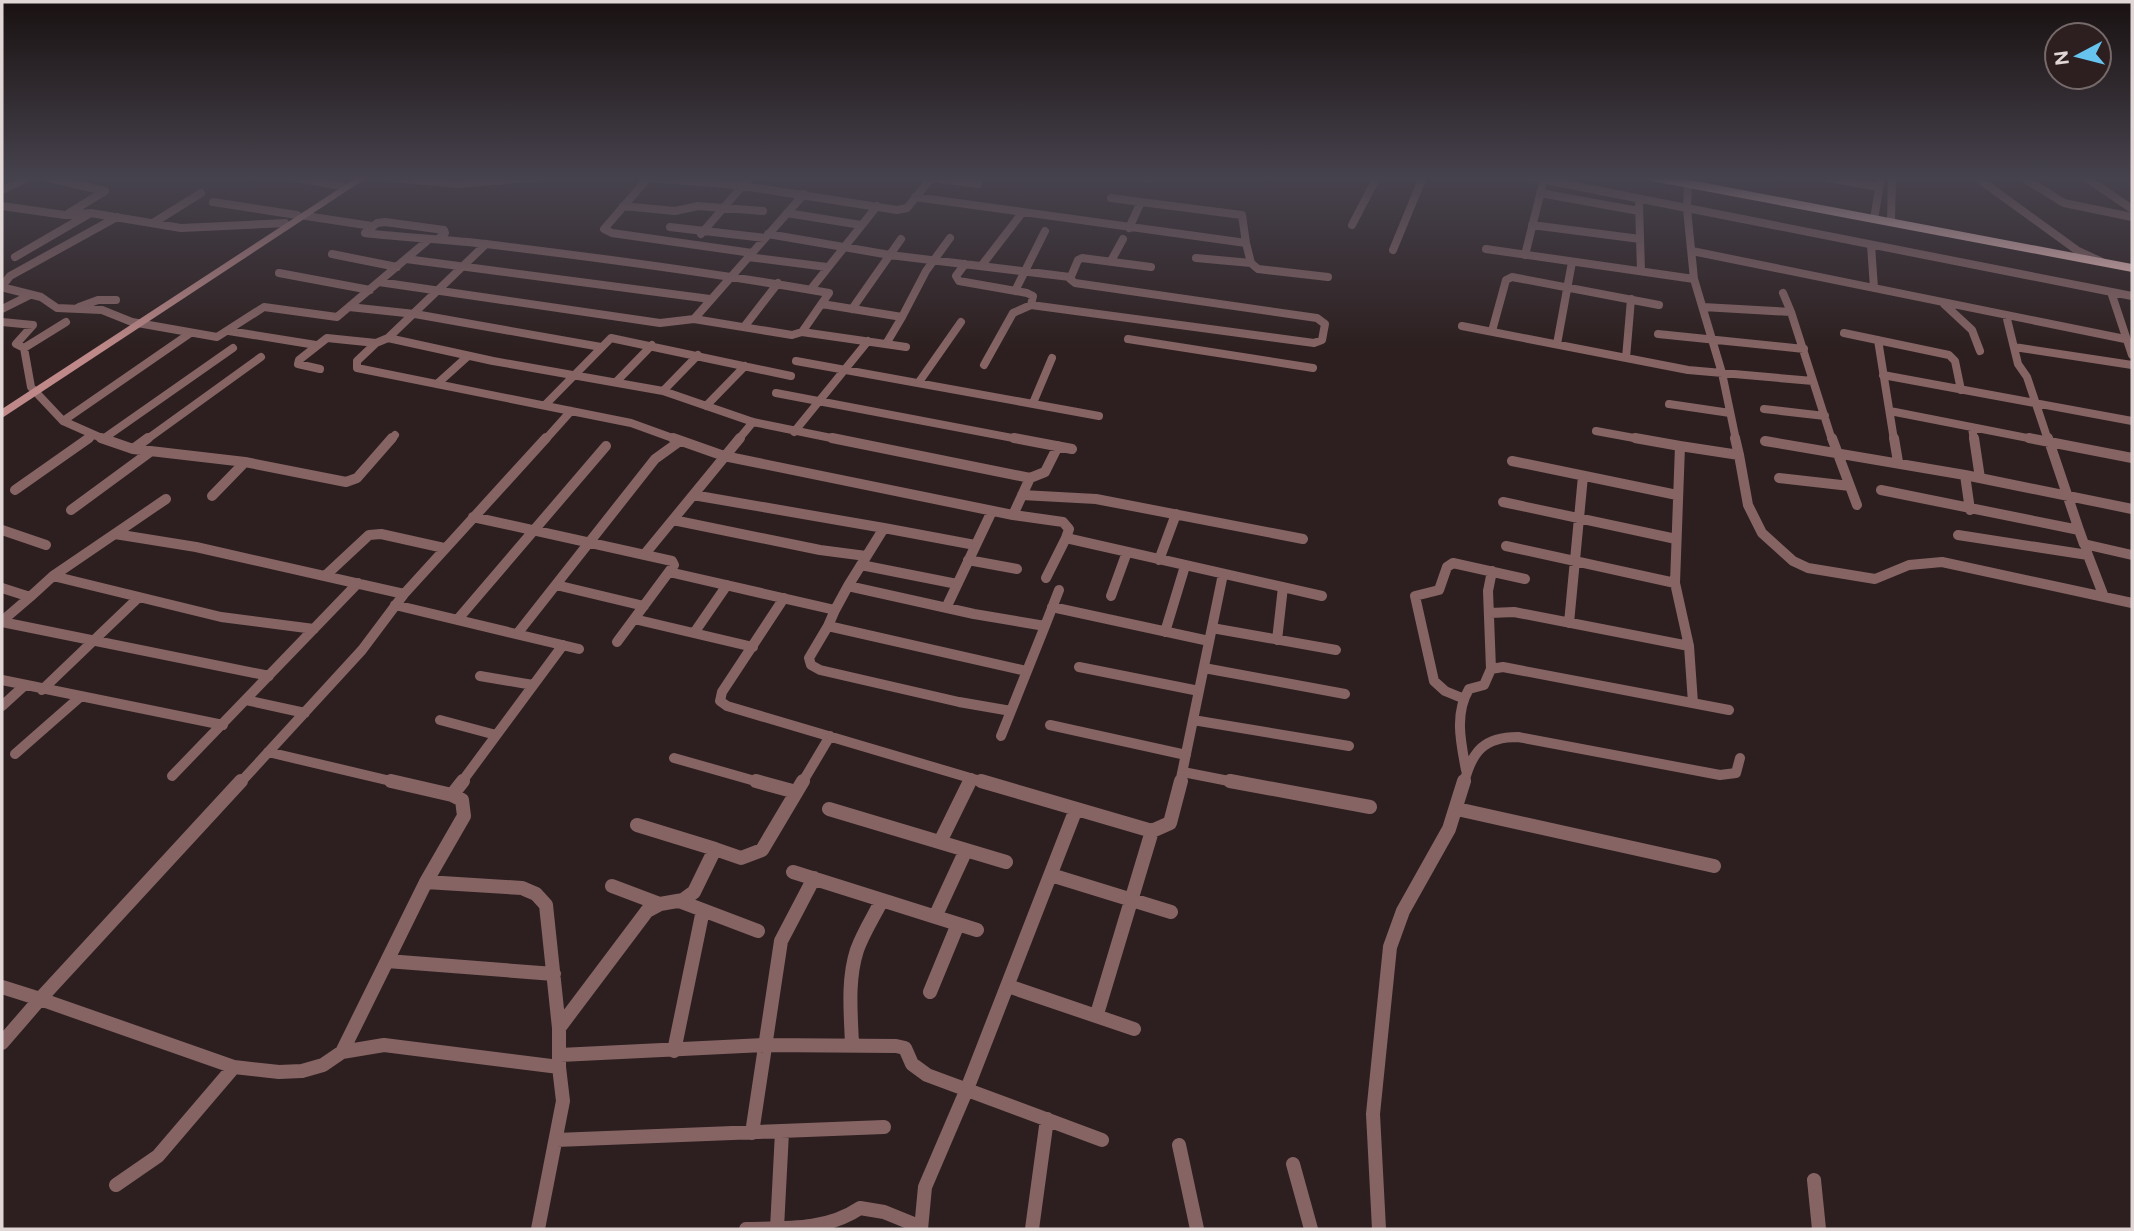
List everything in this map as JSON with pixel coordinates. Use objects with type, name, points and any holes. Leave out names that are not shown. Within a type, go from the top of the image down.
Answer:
[{"type":"highway","points":[[1957,234],[2132,268]]},
{"type":"street","points":[[15,257],[53,234]]},
{"type":"street","points":[[85,234],[10,276],[3,285],[5,288],[46,299],[57,308],[102,310],[136,323],[217,337],[264,307],[337,317],[427,241]]},
{"type":"street","points":[[136,323],[268,234]]},
{"type":"street","points":[[2,406],[34,389],[273,234]]},
{"type":"street","points":[[376,234],[427,241],[438,239],[486,244],[731,276],[829,293],[802,332]]},
{"type":"street","points":[[438,239],[443,234]]},
{"type":"street","points":[[625,234],[827,267]]},
{"type":"street","points":[[693,244],[701,234]]},
{"type":"street","points":[[747,234],[890,255],[1070,276],[1076,283],[1317,318],[1325,324],[1322,340],[1318,342],[1031,305],[1013,313],[984,365]]},
{"type":"street","points":[[811,289],[853,234]]},
{"type":"street","points":[[982,265],[1005,234]]},
{"type":"street","points":[[1015,291],[1044,234]]},
{"type":"street","points":[[1179,234],[1246,243]]},
{"type":"street","points":[[1245,234],[1251,264]]},
{"type":"street","points":[[1394,250],[1400,234]]},
{"type":"street","points":[[1525,255],[1530,234]]},
{"type":"street","points":[[1605,234],[1640,239]]},
{"type":"street","points":[[1640,234],[1641,271]]},
{"type":"street","points":[[1690,234],[1694,279],[1722,373],[1748,505],[1762,533],[1793,561],[1808,568],[1849,577],[1875,579],[1909,565],[1942,562],[2132,603]]},
{"type":"street","points":[[1817,234],[2132,296]]},
{"type":"street","points":[[2055,234],[2078,251],[2103,262]]},
{"type":"street","points":[[694,319],[766,236]]},
{"type":"street","points":[[886,344],[934,260],[950,238]]},
{"type":"street","points":[[852,309],[901,239]]},
{"type":"street","points":[[1111,261],[1123,239]]},
{"type":"street","points":[[486,244],[415,314],[388,338],[376,343],[355,366],[631,423],[724,456],[992,511],[1063,522],[1069,529],[1046,578]]},
{"type":"street","points":[[1871,245],[1874,288]]},
{"type":"street","points":[[1486,249],[1694,279]]},
{"type":"street","points":[[1692,251],[2125,339]]},
{"type":"street","points":[[332,254],[397,267]]},
{"type":"street","points":[[2,256],[15,257],[33,264]]},
{"type":"street","points":[[1070,276],[1082,258],[1151,267]]},
{"type":"street","points":[[1196,258],[1251,264],[1258,269],[1328,278]]},
{"type":"street","points":[[406,259],[710,299]]},
{"type":"street","points":[[1557,344],[1572,262]]},
{"type":"street","points":[[965,264],[956,276],[959,281],[1032,295],[1031,305]]},
{"type":"street","points":[[279,273],[370,290]]},
{"type":"street","points":[[1492,331],[1506,281],[1512,277],[1659,304]]},
{"type":"street","points":[[379,282],[660,323],[694,319],[792,335],[802,332],[906,347]]},
{"type":"street","points":[[744,327],[778,283]]},
{"type":"street","points":[[2111,292],[2132,355]]},
{"type":"street","points":[[1783,293],[1857,505]]},
{"type":"street","points":[[2,309],[30,295]]},
{"type":"street","points":[[1626,358],[1631,299]]},
{"type":"street","points":[[73,309],[90,302],[116,300]]},
{"type":"street","points":[[1942,302],[1972,329],[1978,337],[1980,351]]},
{"type":"street","points":[[822,304],[902,317]]},
{"type":"street","points":[[349,307],[415,314],[601,347]]},
{"type":"street","points":[[1703,307],[1791,312]]},
{"type":"street","points":[[2006,315],[2018,364],[2027,377],[2065,495],[2104,597]]},
{"type":"street","points":[[2,322],[33,325],[20,346],[34,389],[63,421],[133,449],[245,462],[346,482],[357,478],[395,435]]},
{"type":"street","points":[[2,346],[20,346],[66,322]]},
{"type":"street","points":[[919,382],[961,322]]},
{"type":"street","points":[[1167,345],[1174,324]]},
{"type":"street","points":[[1462,326],[1688,370],[1813,381]]},
{"type":"street","points":[[1203,351],[1211,329]]},
{"type":"street","points":[[229,331],[316,345]]},
{"type":"street","points":[[1844,333],[1949,355],[1955,361],[1961,390]]},
{"type":"street","points":[[63,421],[189,334]]},
{"type":"street","points":[[1658,334],[1804,349]]},
{"type":"street","points":[[320,369],[298,364],[299,360],[327,338],[376,343]]},
{"type":"street","points":[[388,338],[468,356],[663,391],[754,422],[794,432],[1036,479],[1045,474],[1058,446]]},
{"type":"street","points":[[545,405],[611,338],[791,376]]},
{"type":"street","points":[[1128,339],[1313,368]]},
{"type":"street","points":[[1878,340],[1898,462]]},
{"type":"street","points":[[794,432],[868,341]]},
{"type":"street","points":[[616,382],[652,345]]},
{"type":"street","points":[[2014,347],[2132,365]]},
{"type":"street","points":[[15,489],[233,348]]},
{"type":"street","points":[[663,391],[698,355]]},
{"type":"street","points":[[133,449],[261,356]]},
{"type":"street","points":[[437,384],[468,356]]},
{"type":"street","points":[[1033,403],[1052,358]]},
{"type":"street","points":[[796,361],[1099,416]]},
{"type":"street","points":[[706,406],[745,366]]},
{"type":"street","points":[[1884,375],[2132,421]]},
{"type":"street","points":[[2,414],[34,389]]},
{"type":"street","points":[[776,393],[1072,449]]},
{"type":"street","points":[[1669,404],[1730,413]]},
{"type":"street","points":[[1764,409],[1825,416]]},
{"type":"street","points":[[2,1043],[362,650],[395,605],[444,548],[571,411]]},
{"type":"street","points":[[1890,411],[2132,458]]},
{"type":"street","points":[[644,555],[754,422]]},
{"type":"street","points":[[1972,428],[1980,478]]},
{"type":"street","points":[[1596,431],[1739,455]]},
{"type":"street","points":[[517,634],[655,459],[680,441]]},
{"type":"street","points":[[1765,441],[1898,462],[2132,509]]},
{"type":"street","points":[[458,620],[606,446]]},
{"type":"street","points":[[1680,446],[1676,495],[1675,583],[1689,646],[1693,703]]},
{"type":"street","points":[[71,510],[150,452]]},
{"type":"street","points":[[1512,461],[1676,495]]},
{"type":"street","points":[[212,496],[245,462]]},
{"type":"street","points":[[1965,475],[1970,510]]},
{"type":"street","points":[[1569,623],[1583,476]]},
{"type":"street","points":[[1013,515],[1030,478]]},
{"type":"street","points":[[1779,478],[1850,486]]},
{"type":"street","points":[[1881,490],[2079,530]]},
{"type":"street","points":[[693,495],[975,545]]},
{"type":"street","points":[[1022,495],[1096,499],[1303,539]]},
{"type":"street","points":[[2,622],[53,576],[166,499]]},
{"type":"street","points":[[1503,502],[1676,539]]},
{"type":"street","points":[[946,608],[992,511]]},
{"type":"street","points":[[1159,560],[1176,514]]},
{"type":"street","points":[[473,517],[672,561],[674,565],[617,642]]},
{"type":"street","points":[[673,520],[820,550],[957,584]]},
{"type":"street","points":[[884,528],[848,586],[809,658],[811,666],[959,702],[1011,711]]},
{"type":"street","points":[[2,530],[46,545]]},
{"type":"street","points":[[115,534],[196,547],[404,594]]},
{"type":"street","points":[[325,576],[369,535],[382,534],[444,548]]},
{"type":"street","points":[[1958,535],[2088,555]]},
{"type":"street","points":[[1066,538],[1321,596]]},
{"type":"street","points":[[2084,544],[2132,555]]},
{"type":"street","points":[[1506,546],[1675,583]]},
{"type":"street","points":[[1111,596],[1127,552]]},
{"type":"street","points":[[968,560],[1017,569]]},
{"type":"street","points":[[1462,698],[1445,691],[1434,681],[1414,598],[1417,594],[1438,590],[1447,568],[1453,564],[1525,579]]},
{"type":"street","points":[[1165,632],[1185,566]]},
{"type":"street","points":[[1466,770],[1460,736],[1462,698],[1469,689],[1484,685],[1491,669],[1489,591],[1492,571]]},
{"type":"street","points":[[669,572],[835,610]]},
{"type":"street","points":[[784,598],[722,692],[720,701],[727,706],[1152,831],[1170,823],[1223,574]]},
{"type":"street","points":[[53,576],[221,617],[314,629]]},
{"type":"street","points":[[172,776],[358,583]]},
{"type":"street","points":[[556,585],[643,606]]},
{"type":"street","points":[[694,634],[727,585]]},
{"type":"street","points":[[848,586],[1045,626]]},
{"type":"street","points":[[1277,640],[1283,587]]},
{"type":"street","points":[[2,588],[30,597]]},
{"type":"street","points":[[1001,736],[1059,590]]},
{"type":"street","points":[[42,690],[138,598]]},
{"type":"street","points":[[395,605],[579,649]]},
{"type":"street","points":[[1052,607],[1209,641]]},
{"type":"street","points":[[1490,612],[1514,612],[1689,646]]},
{"type":"street","points":[[634,620],[753,647]]},
{"type":"street","points":[[2,622],[269,676]]},
{"type":"street","points":[[828,626],[1026,671]]},
{"type":"street","points":[[1212,628],[1336,650]]},
{"type":"street","points":[[452,795],[563,645]]},
{"type":"street","points":[[1079,667],[1199,691]]},
{"type":"street","points":[[1491,669],[1503,667],[1729,710]]},
{"type":"street","points":[[1204,668],[1345,694]]},
{"type":"street","points":[[480,676],[533,685]]},
{"type":"street","points":[[2,680],[223,725]]},
{"type":"street","points":[[2,706],[25,685]]},
{"type":"street","points":[[15,754],[80,697]]},
{"type":"street","points":[[246,700],[305,713]]},
{"type":"street","points":[[440,720],[496,735]]},
{"type":"street","points":[[1193,720],[1349,746]]},
{"type":"street","points":[[1050,725],[1186,755]]},
{"type":"street","points":[[1379,1229],[1373,1114],[1390,947],[1397,920],[1457,809],[1466,770],[1482,746],[1497,736],[1518,737],[1720,775],[1736,773],[1740,758]]},
{"type":"street","points":[[637,825],[741,858],[762,850],[830,737]]},
{"type":"street","points":[[268,752],[452,795],[462,800],[464,816],[426,882],[342,1052]]},
{"type":"street","points":[[674,758],[796,792]]},
{"type":"street","points":[[1183,772],[1370,807]]},
{"type":"street","points":[[940,842],[971,778]]},
{"type":"street","points":[[746,1229],[831,1225],[850,1219],[860,1208],[884,1212],[921,1228],[925,1187],[967,1090],[1076,808]]},
{"type":"street","points":[[829,809],[1006,862]]},
{"type":"street","points":[[1457,809],[1714,866]]},
{"type":"street","points":[[1097,1014],[1152,831]]},
{"type":"street","points":[[612,886],[657,904],[679,901],[693,893],[715,849]]},
{"type":"street","points":[[935,917],[966,850]]},
{"type":"street","points":[[793,872],[977,930]]},
{"type":"street","points":[[1051,875],[1171,912]]},
{"type":"street","points":[[752,1133],[781,941],[814,878]]},
{"type":"street","points":[[426,882],[522,888],[536,894],[546,905],[559,1028],[563,1101],[538,1229]]},
{"type":"street","points":[[852,1045],[850,992],[854,963],[858,948],[882,900]]},
{"type":"street","points":[[679,901],[758,931]]},
{"type":"street","points":[[559,1028],[647,912],[657,904]]},
{"type":"street","points":[[674,1051],[703,911]]},
{"type":"street","points":[[930,992],[958,924]]},
{"type":"street","points":[[387,961],[554,974]]},
{"type":"street","points":[[1008,986],[1097,1014],[1134,1029]]},
{"type":"street","points":[[2,987],[234,1067],[279,1072],[302,1071],[323,1065],[342,1052],[384,1045],[559,1061],[764,1045],[905,1048],[912,1064],[927,1075],[1102,1140]]},
{"type":"street","points":[[116,1185],[158,1156],[234,1067]]},
{"type":"street","points":[[1032,1229],[1047,1119]]},
{"type":"street","points":[[556,1140],[884,1127]]},
{"type":"street","points":[[777,1228],[782,1132]]},
{"type":"street","points":[[1179,1145],[1197,1229]]},
{"type":"street","points":[[1293,1164],[1311,1229]]},
{"type":"street","points":[[1814,1180],[1819,1229]]}]
